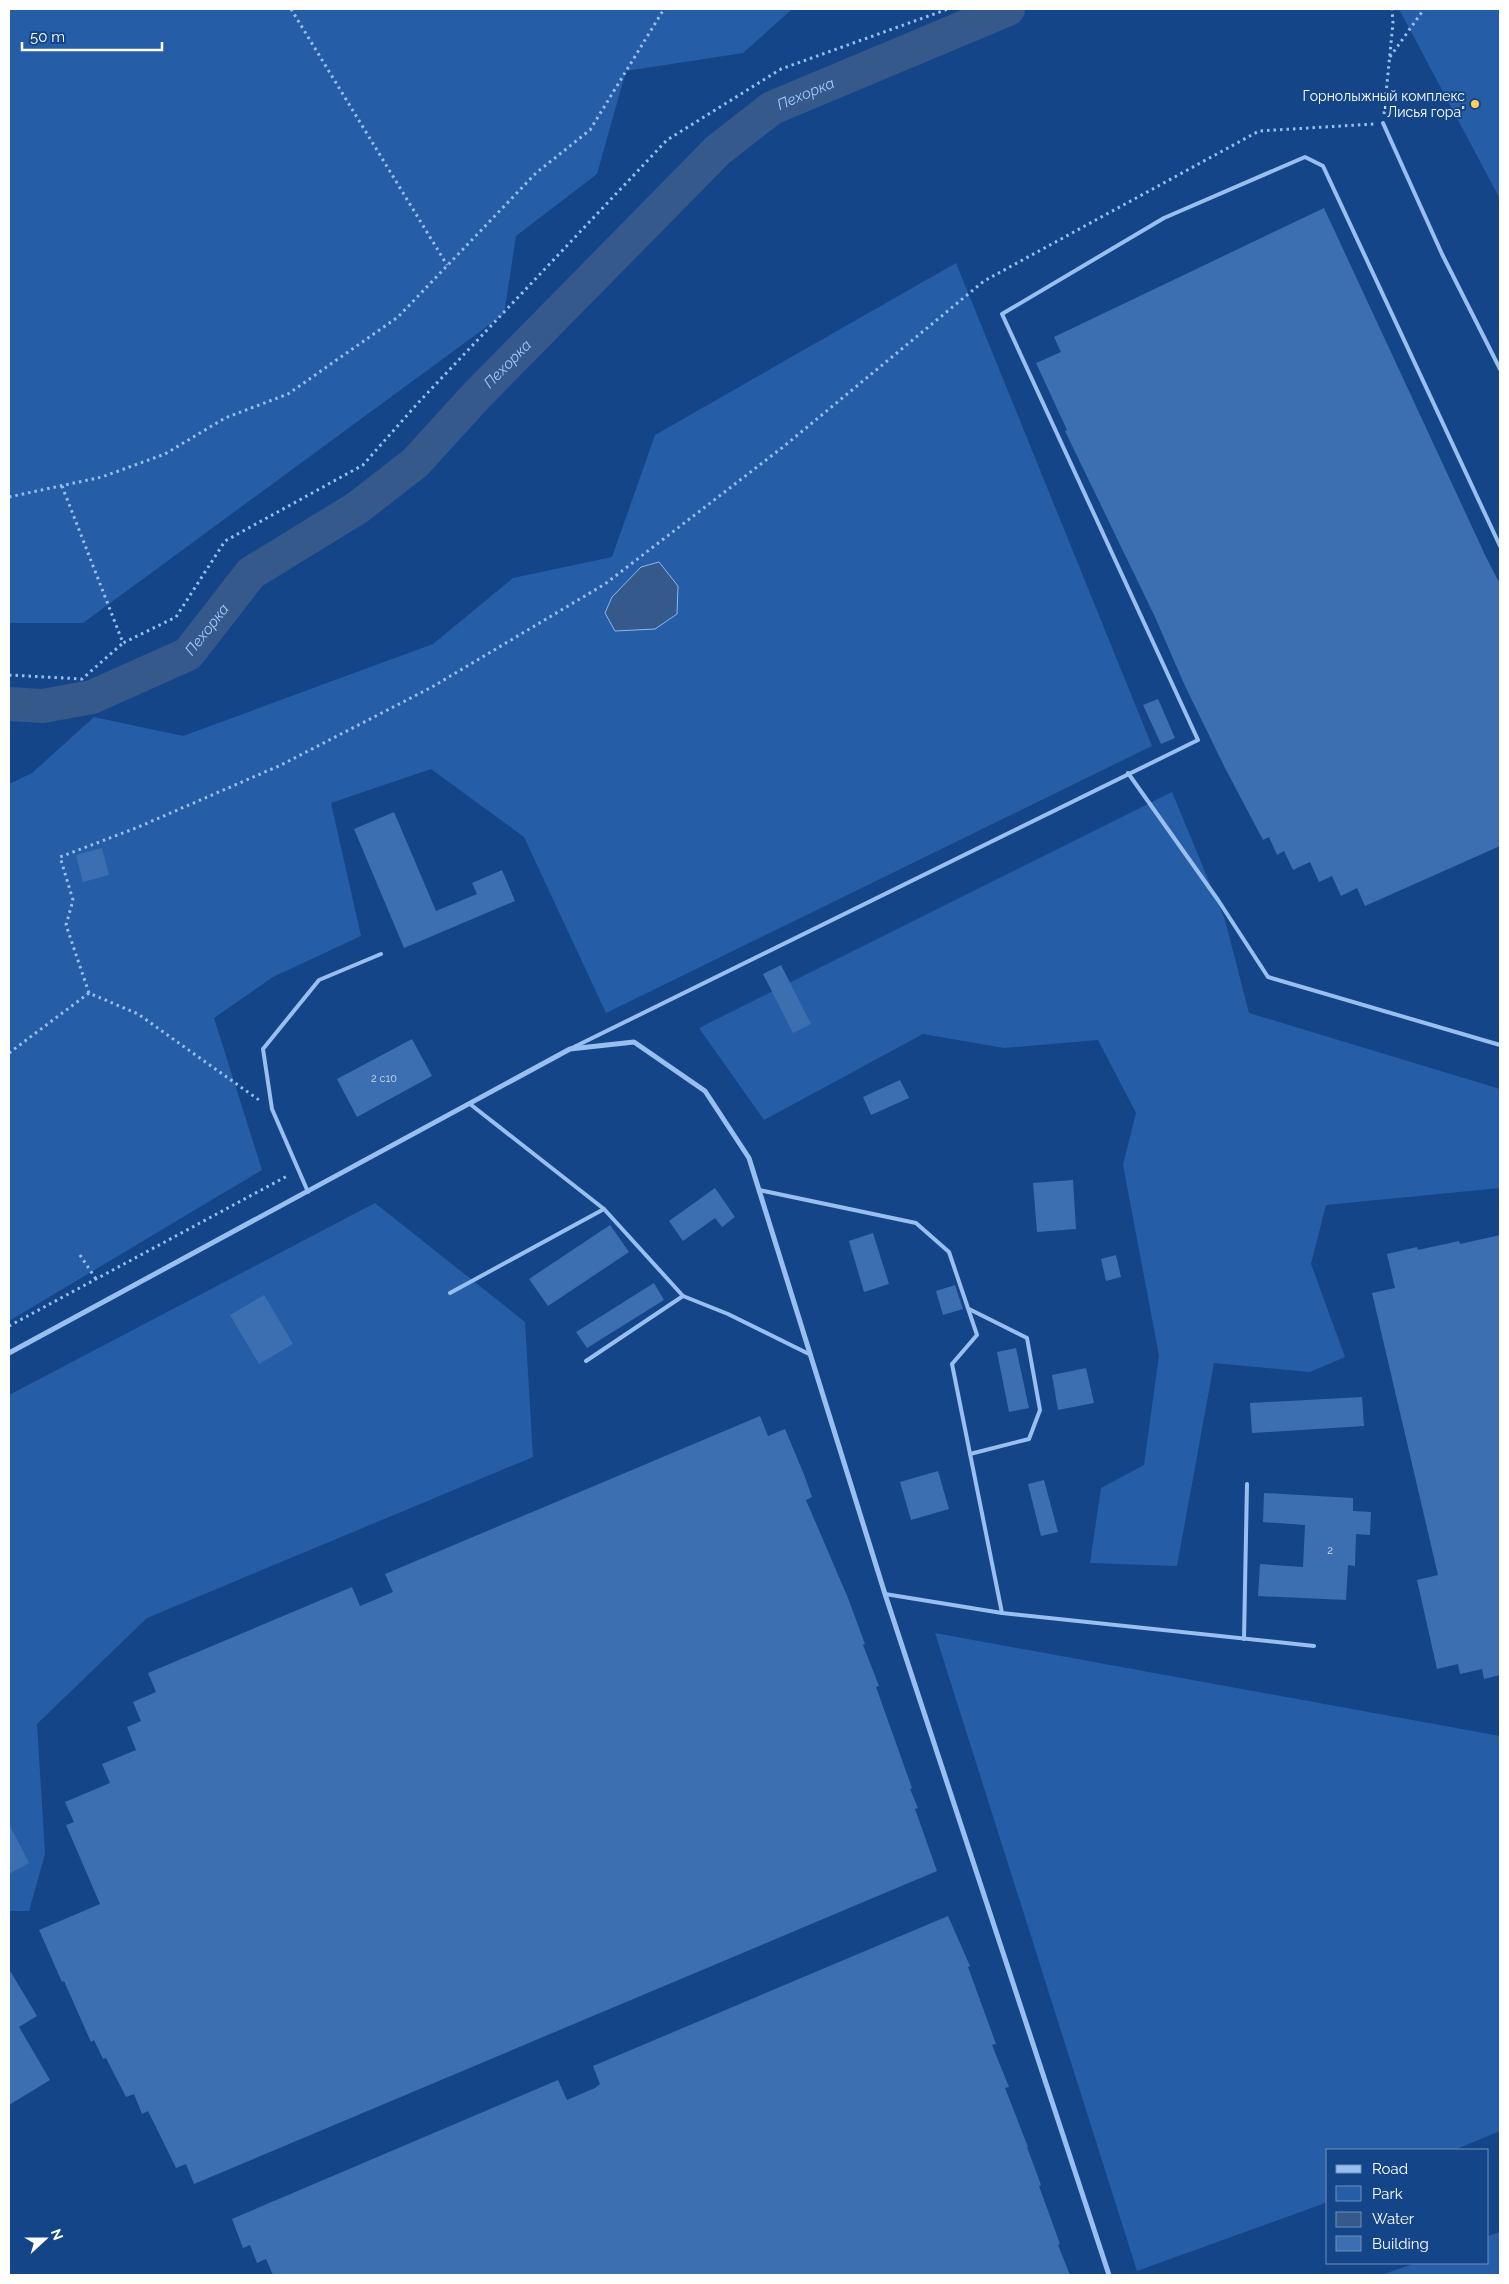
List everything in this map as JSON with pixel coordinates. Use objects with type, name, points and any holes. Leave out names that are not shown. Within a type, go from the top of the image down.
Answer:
[{"type":"street","points":[[9,1353],[570,1048],[634,1042],[705,1090],[750,1158],[885,1594],[1109,2275]]},
{"type":"lane","points":[[1383,123],[1442,254],[1500,369]]},
{"type":"lane","points":[[570,1048],[1198,740],[1002,314],[1164,218],[1305,156],[1323,166],[1500,546]]},
{"type":"lane","points":[[1128,773],[1218,900],[1268,977],[1500,1045]]},
{"type":"lane","points":[[308,1192],[272,1109],[262,1049],[319,980],[381,954]]},
{"type":"lane","points":[[470,1104],[604,1208],[683,1296],[728,1314],[810,1355]]},
{"type":"lane","points":[[760,1190],[916,1223],[950,1252],[977,1335],[952,1364],[1002,1613]]},
{"type":"lane","points":[[450,1293],[604,1208]]},
{"type":"lane","points":[[586,1361],[683,1296]]},
{"type":"lane","points":[[968,1309],[1027,1338],[1040,1410],[1029,1439],[970,1454]]},
{"type":"lane","points":[[1244,1639],[1247,1484]]},
{"type":"lane","points":[[885,1594],[1002,1613],[1314,1646]]},
{"type":"path","points":[[291,9],[447,265]]},
{"type":"path","points":[[9,497],[102,478],[165,454],[225,418],[288,394],[398,316],[536,173],[590,130],[664,9]]},
{"type":"path","points":[[9,675],[82,679],[123,643],[176,616],[225,541],[363,465],[417,404],[667,140],[781,69],[948,9]]},
{"type":"path","points":[[272,1109],[138,1014],[89,993],[66,924],[73,900],[60,856],[136,828],[281,764],[432,686],[605,584],[783,447],[984,281],[1259,131],[1383,123],[1393,23],[1392,9]]},
{"type":"path","points":[[1390,58],[1424,9]]},
{"type":"path","points":[[62,486],[123,643]]},
{"type":"path","points":[[9,1053],[89,993]]},
{"type":"path","points":[[9,1326],[298,1170]]},
{"type":"path","points":[[80,1255],[96,1279]]},
{"type":"green space","points":[[9,9],[792,9],[743,53],[626,71],[597,174],[516,236],[504,314],[83,623],[9,623]]},
{"type":"green space","name":"Горнолыжный комплекс \"Лисья гора\"","points":[[1399,9],[1500,9],[1500,199]]},
{"type":"green space","points":[[956,263],[1152,746],[606,1013],[524,837],[431,769],[331,803],[361,936],[273,977],[214,1018],[262,1170],[9,1321],[9,784],[32,773],[94,717],[183,736],[433,644],[513,578],[612,557],[655,435]]},
{"type":"green space","points":[[1172,792],[1225,920],[1249,1013],[1500,1089],[1500,1188],[1326,1205],[1311,1264],[1345,1357],[1310,1372],[1214,1363],[1177,1566],[1090,1563],[1101,1488],[1144,1465],[1159,1355],[1123,1165],[1136,1113],[1098,1040],[1004,1048],[923,1034],[764,1120],[699,1028]]},
{"type":"green space","points":[[375,1203],[525,1322],[533,1457],[147,1618],[37,1724],[45,1854],[29,1911],[9,1911],[9,1395]]},
{"type":"green space","points":[[935,1633],[1500,1736],[1500,2131],[1456,2149],[1326,2149],[1326,2203],[1137,2271]]},
{"type":"green space","points":[[1500,2232],[1500,2275],[1381,2275],[1413,2264],[1489,2264],[1489,2236]]},
{"type":"water","points":[[659,562],[678,586],[677,614],[655,629],[615,631],[605,613],[612,597],[641,567]]},
{"type":"building","points":[[1324,208],[1500,584],[1500,846],[1365,906],[1357,888],[1341,896],[1332,876],[1319,882],[1310,862],[1293,870],[1284,851],[1277,855],[1269,837],[1263,840],[1185,686],[1155,617],[1065,431],[1067,430],[1036,363],[1061,352],[1054,337]]},
{"type":"building","points":[[1158,699],[1175,738],[1161,744],[1143,705]]},
{"type":"building","points":[[394,812],[436,911],[477,894],[472,883],[502,870],[515,901],[404,948],[354,829]]},
{"type":"building","points":[[102,848],[109,875],[83,882],[76,855]]},
{"type":"building","points":[[781,965],[811,1024],[793,1033],[763,974]]},
{"type":"building","points":[[412,1039],[432,1076],[357,1117],[337,1079]]},
{"type":"building","points":[[900,1080],[909,1098],[871,1115],[863,1097]]},
{"type":"building","points":[[1073,1180],[1076,1229],[1037,1232],[1033,1183]]},
{"type":"building","points":[[715,1188],[735,1217],[722,1227],[715,1218],[683,1241],[669,1221]]},
{"type":"building","points":[[610,1225],[629,1252],[548,1306],[529,1279]]},
{"type":"building","points":[[873,1233],[889,1284],[864,1292],[849,1241]]},
{"type":"building","points":[[1500,1235],[1500,1675],[1484,1679],[1482,1669],[1460,1674],[1458,1664],[1437,1669],[1417,1580],[1438,1575],[1372,1293],[1395,1288],[1387,1254],[1417,1247],[1418,1250],[1459,1241],[1460,1244]]},
{"type":"building","points":[[1116,1255],[1121,1277],[1106,1281],[1101,1259]]},
{"type":"building","points":[[654,1283],[664,1300],[587,1348],[576,1332]]},
{"type":"building","points":[[955,1285],[963,1309],[943,1315],[936,1291]]},
{"type":"building","points":[[264,1295],[293,1344],[259,1364],[230,1315]]},
{"type":"building","points":[[1016,1348],[1029,1408],[1009,1412],[997,1352]]},
{"type":"building","points":[[1086,1368],[1094,1403],[1058,1410],[1052,1375]]},
{"type":"building","points":[[1362,1397],[1364,1426],[1252,1433],[1250,1403]]},
{"type":"building","points":[[760,1416],[768,1436],[785,1429],[805,1477],[812,1497],[806,1500],[848,1598],[865,1644],[863,1645],[879,1686],[876,1687],[912,1788],[910,1789],[918,1808],[915,1809],[937,1871],[194,2184],[186,2164],[176,2168],[148,2111],[142,2114],[134,2094],[126,2097],[106,2058],[103,2059],[94,2040],[91,2042],[39,1930],[100,1904],[66,1825],[74,1822],[65,1802],[110,1783],[102,1764],[136,1750],[127,1727],[141,1721],[133,1702],[156,1692],[148,1673],[352,1587],[360,1606],[393,1592],[385,1574]]},
{"type":"building","points":[[938,1471],[949,1509],[911,1520],[900,1482]]},
{"type":"building","points":[[1044,1480],[1058,1532],[1041,1536],[1028,1484]]},
{"type":"building","points":[[1264,1493],[1353,1498],[1353,1511],[1371,1512],[1370,1535],[1356,1534],[1355,1566],[1348,1565],[1346,1600],[1258,1596],[1260,1564],[1303,1567],[1305,1525],[1263,1522]]},
{"type":"building","points":[[9,1824],[29,1863],[9,1874]]},
{"type":"building","points":[[948,1916],[970,1966],[968,1967],[996,2044],[992,2045],[1009,2087],[1005,2088],[1028,2147],[1041,2185],[1039,2186],[1060,2244],[1058,2245],[1070,2275],[273,2275],[266,2259],[257,2263],[250,2245],[243,2248],[232,2219],[558,2080],[567,2100],[600,2084],[593,2066]]},
{"type":"building","points":[[9,1969],[37,2016],[19,2027],[50,2080],[9,2105]]},
{"type":"waterway","name":"Пехорка","points":[[9,704],[43,706],[92,697],[188,654],[251,573],[357,508],[415,463],[477,395],[718,150],[772,108],[1008,9]]},
{"type":"place","name":"Горнолыжный комплекс \"Лисья гора\"","points":[[1475,104]]}]
